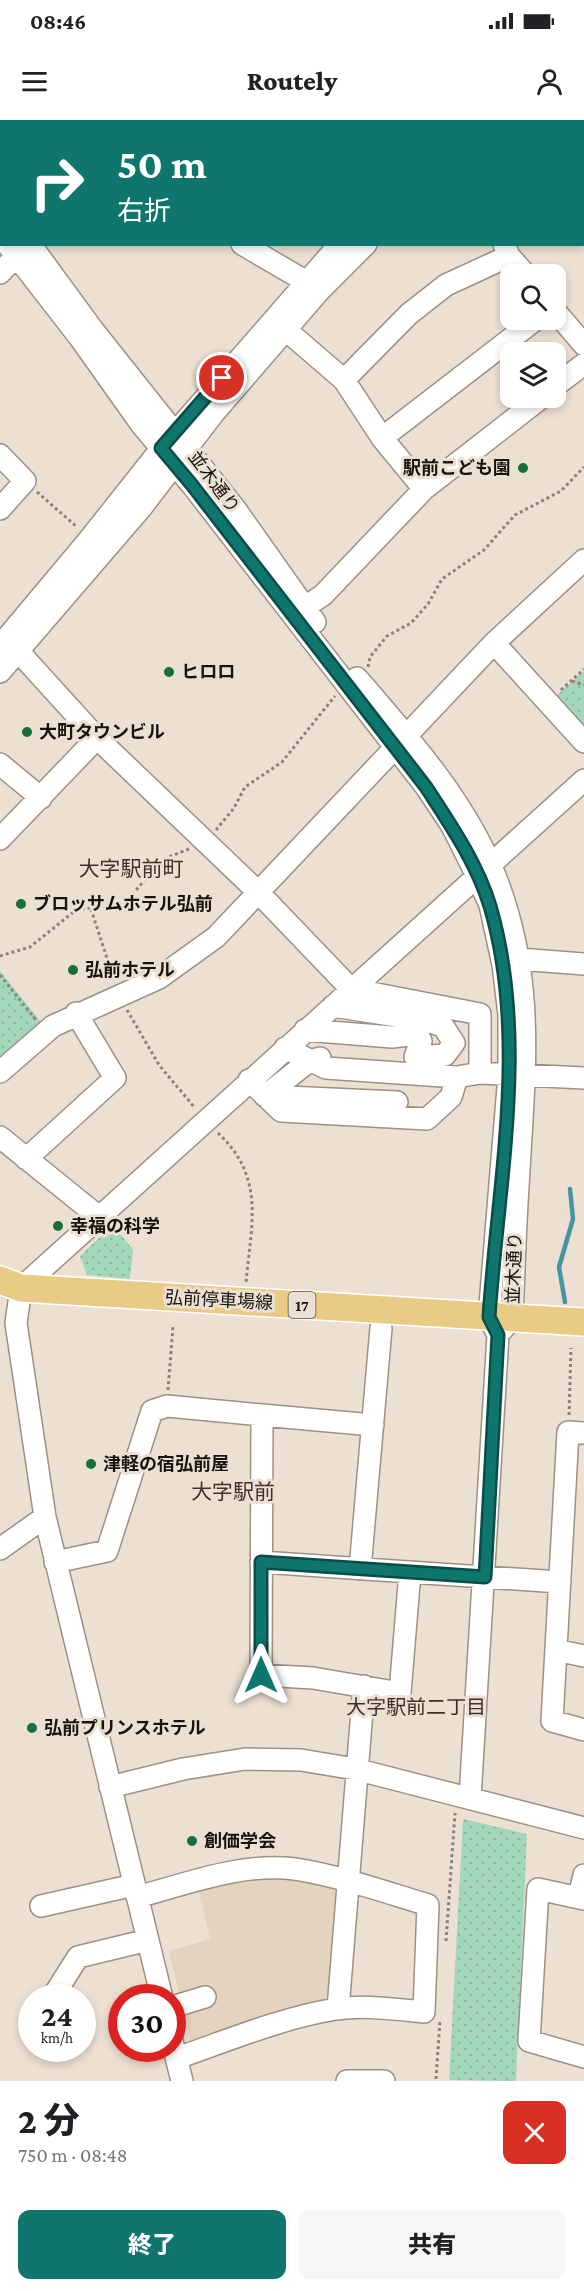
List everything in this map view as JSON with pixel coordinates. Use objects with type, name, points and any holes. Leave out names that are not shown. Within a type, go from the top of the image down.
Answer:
[{"type":"main road","name":"弘前停車場線","points":[[10,1292],[500,1323],[578,1344]]},
{"type":"main road","name":"弘前停車場線","points":[[10,1292],[381,1328],[584,1322]]},
{"type":"street","points":[[245,246],[314,286]]},
{"type":"street","points":[[9,648],[182,457],[213,414],[286,330],[339,246]]},
{"type":"street","points":[[0,672],[9,648],[88,541],[161,448],[314,286],[364,246]]},
{"type":"street","points":[[0,273],[20,248]]},
{"type":"street","name":"並木通り","points":[[20,248],[93,330],[176,431],[182,457],[400,741],[426,787],[484,870],[512,928],[519,959],[518,1075],[470,1798]]},
{"type":"street","name":"並木通り","points":[[20,248],[161,448],[182,457]]},
{"type":"street","points":[[344,380],[409,314],[446,285],[507,250],[518,264]]},
{"type":"street","points":[[566,324],[584,345]]},
{"type":"street","points":[[286,330],[344,380],[382,438],[424,489]]},
{"type":"street","points":[[382,438],[522,330]]},
{"type":"street","points":[[566,378],[584,364]]},
{"type":"street","points":[[298,611],[323,594],[424,489],[528,408]]},
{"type":"street","points":[[0,455],[24,481],[0,509]]},
{"type":"street","points":[[0,1072],[45,1032],[76,1013],[159,978],[188,960],[216,937],[257,891],[494,643],[584,560]]},
{"type":"street","points":[[494,643],[584,742]]},
{"type":"street","points":[[9,648],[97,738],[257,891],[351,989],[480,1014],[480,1073]]},
{"type":"street","points":[[0,839],[97,738]]},
{"type":"street","points":[[0,764],[41,798]]},
{"type":"street","points":[[159,1984],[45,1517],[10,1292],[99,1217],[584,780]]},
{"type":"street","name":"並木通り","points":[[484,870],[503,965],[518,1075]]},
{"type":"street","points":[[519,959],[584,964]]},
{"type":"street","points":[[305,1030],[392,1037],[417,1034],[421,1041],[415,1057],[445,1055],[454,1043],[443,1026],[423,1020],[358,1011],[333,1005]]},
{"type":"street","points":[[26,1159],[115,1078],[76,1013]]},
{"type":"street","points":[[285,1048],[308,1062],[326,1068],[450,1076],[480,1073],[584,1078]]},
{"type":"street","points":[[265,1096],[308,1062]]},
{"type":"street","points":[[249,1080],[281,1111],[427,1119],[451,1097],[450,1076]]},
{"type":"street","points":[[0,1137],[99,1217]]},
{"type":"street","points":[[360,1569],[381,1328]]},
{"type":"street","points":[[55,1562],[107,1551],[152,1411],[167,1407],[373,1425]]},
{"type":"street","points":[[262,1415],[261,1675],[313,1678],[400,1694],[410,1572]]},
{"type":"street","points":[[576,1432],[560,1582],[552,1721],[584,1730]]},
{"type":"street","points":[[0,1549],[45,1517]]},
{"type":"street","points":[[261,1562],[560,1582]]},
{"type":"street","points":[[556,1650],[584,1656]]},
{"type":"street","points":[[338,2009],[364,1686]]},
{"type":"street","points":[[110,1787],[183,1769],[245,1759],[301,1760],[356,1769],[584,1828]]},
{"type":"street","points":[[41,1906],[241,1871],[293,1869],[348,1881],[428,1905],[424,2012],[379,2008],[338,2009],[186,2047]]},
{"type":"street","points":[[584,1875],[582,1898],[538,1889],[529,2041],[584,2057]]},
{"type":"street","points":[[61,1984],[78,1958],[148,1940]]},
{"type":"street","points":[[186,2003],[205,1997]]},
{"type":"street","points":[[178,2062],[182,2081]]},
{"type":"street","points":[[347,2081],[384,2081]]},
{"type":"path","points":[[368,669],[370,657],[387,636],[411,623],[428,604],[442,579],[484,550],[515,515],[561,491],[584,467]]},
{"type":"path","points":[[24,481],[81,531]]},
{"type":"path","points":[[548,702],[584,669]]},
{"type":"path","points":[[571,681],[584,685]]},
{"type":"path","points":[[0,956],[30,947],[76,910],[121,903],[133,894],[161,860],[206,842],[234,808],[245,787],[282,762],[338,692]]},
{"type":"path","points":[[91,908],[119,996]]},
{"type":"path","points":[[0,975],[45,1032]]},
{"type":"path","points":[[167,1407],[174,1326]]},
{"type":"path","points":[[576,1432],[578,1344]]},
{"type":"shaded area","points":[[287,1877],[331,1886],[336,1892],[331,1997],[327,2003],[191,2042],[186,2021],[186,1984],[177,1984],[169,1951],[210,1939],[198,1888],[228,1880]]},
{"type":"green space","points":[[584,671],[584,729],[555,697]]},
{"type":"green space","points":[[0,971],[41,1022],[0,1059]]},
{"type":"green space","points":[[113,1225],[133,1250],[130,1279],[87,1275],[80,1256]]},
{"type":"green space","points":[[463,1819],[527,1834],[516,2081],[449,2080]]},
{"type":"waterway","points":[[565,1302],[559,1267],[573,1219],[570,1189]]},
{"type":"place","name":"駅前こども園","points":[[523,468]]},
{"type":"place","name":"ヒロロ","points":[[169,672]]},
{"type":"place","name":"大町タウンビル","points":[[27,732]]},
{"type":"place","name":"ブロッサムホテル弘前","points":[[21,904]]},
{"type":"place","name":"弘前ホテル","points":[[73,970]]},
{"type":"place","name":"幸福の科学","points":[[58,1226]]},
{"type":"place","name":"津軽の宿弘前屋","points":[[91,1464]]},
{"type":"place","name":"弘前プリンスホテル","points":[[32,1728]]},
{"type":"place","name":"創価学会","points":[[192,1841]]},
{"type":"district","name":"大字駅前町","points":[[131,869]]},
{"type":"district","name":"大字駅前","points":[[233,1492]]},
{"type":"district","name":"大字駅前二丁目","points":[[416,1707]]},
{"type":"route","points":[[222,378],[161,448],[426,787],[452,826],[490,905],[503,965],[509,1015],[509,1075],[489,1317],[498,1335],[485,1577],[261,1562],[261,1675]]}]
